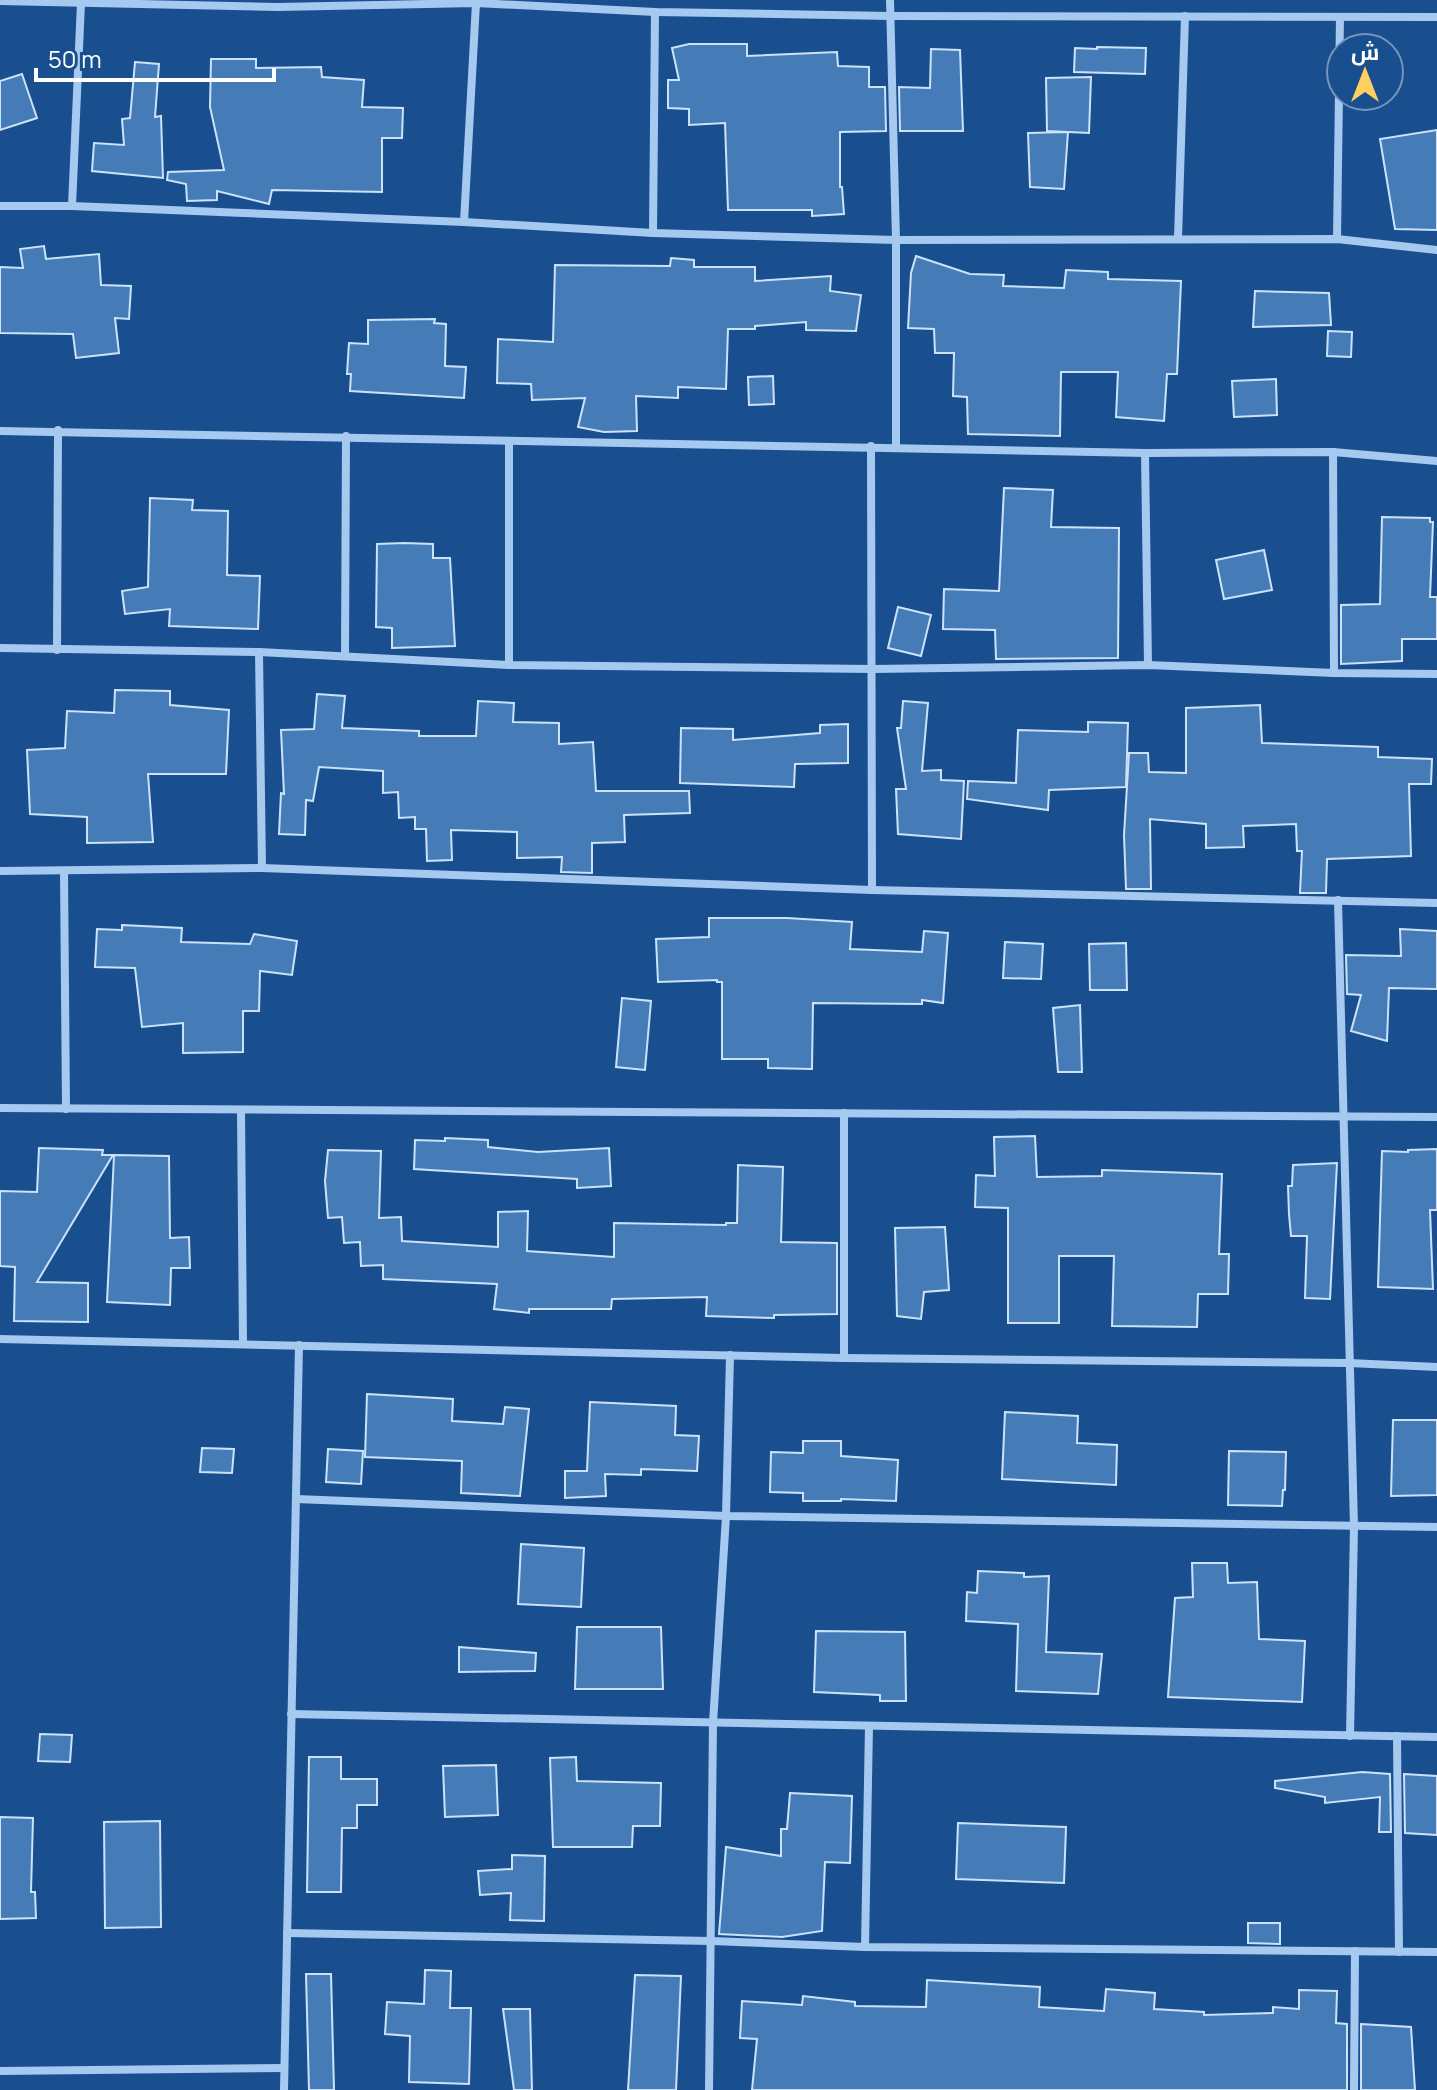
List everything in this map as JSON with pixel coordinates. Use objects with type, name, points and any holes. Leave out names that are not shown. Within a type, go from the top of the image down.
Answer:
[{"type":"street","points":[[890,0],[896,240],[896,448]]},
{"type":"street","points":[[0,1],[476,3],[655,12],[890,16],[1437,17]]},
{"type":"street","points":[[72,206],[81,3]]},
{"type":"street","points":[[464,222],[476,3]]},
{"type":"street","points":[[653,233],[655,12]]},
{"type":"street","points":[[1178,238],[1185,16]]},
{"type":"street","points":[[1337,239],[1340,17]]},
{"type":"street","points":[[0,206],[72,206],[653,233],[896,240],[1337,239],[1437,250]]},
{"type":"street","points":[[57,650],[58,430]]},
{"type":"street","points":[[0,431],[1145,453],[1333,452],[1437,461]]},
{"type":"street","points":[[345,656],[346,436]]},
{"type":"street","points":[[509,442],[509,665]]},
{"type":"street","points":[[871,446],[872,890]]},
{"type":"street","points":[[1333,452],[1334,673]]},
{"type":"street","points":[[1145,453],[1148,665]]},
{"type":"street","points":[[0,648],[259,652],[509,665],[873,669],[1148,665],[1437,674]]},
{"type":"street","points":[[259,652],[262,868]]},
{"type":"street","points":[[0,871],[262,868],[872,890],[1437,903]]},
{"type":"street","points":[[64,872],[66,1109]]},
{"type":"street","points":[[1338,900],[1354,1526],[1350,1736]]},
{"type":"street","points":[[0,1108],[1437,1117]]},
{"type":"street","points":[[241,1110],[243,1344]]},
{"type":"street","points":[[844,1113],[844,1358]]},
{"type":"street","points":[[0,1339],[844,1358],[1349,1363],[1437,1367]]},
{"type":"street","points":[[284,2090],[299,1345]]},
{"type":"street","points":[[709,2090],[713,1723],[726,1516],[730,1355]]},
{"type":"street","points":[[296,1499],[726,1516],[1437,1527]]},
{"type":"street","points":[[291,1714],[1437,1737]]},
{"type":"street","points":[[865,1947],[869,1726]]},
{"type":"street","points":[[1397,1736],[1399,1952]]},
{"type":"street","points":[[287,1933],[865,1947],[1437,1952]]},
{"type":"street","points":[[1354,2090],[1355,1951]]},
{"type":"street","points":[[0,2071],[284,2068]]},
{"type":"building","points":[[689,44],[747,44],[747,56],[837,52],[838,66],[869,67],[869,87],[885,87],[886,131],[840,132],[840,187],[844,214],[812,216],[812,210],[728,210],[725,123],[689,125],[689,109],[668,108],[668,80],[679,80],[672,48]]},
{"type":"building","points":[[1075,48],[1146,48],[1145,74],[1074,72]]},
{"type":"building","points":[[931,49],[960,50],[963,131],[900,131],[899,87],[930,88]]},
{"type":"building","points":[[211,59],[256,59],[256,68],[321,67],[322,77],[364,80],[362,107],[403,108],[402,138],[382,138],[382,192],[272,190],[269,204],[217,191],[217,200],[187,201],[186,184],[167,180],[168,172],[224,170],[210,107]]},
{"type":"building","points":[[135,62],[159,64],[155,117],[161,116],[163,178],[92,171],[94,143],[124,145],[122,119],[130,118]]},
{"type":"building","points":[[22,74],[37,118],[0,130],[0,81]]},
{"type":"building","points":[[1091,77],[1089,133],[1047,131],[1046,78]]},
{"type":"building","points":[[1437,130],[1437,230],[1395,229],[1380,139]]},
{"type":"building","points":[[1068,132],[1064,189],[1030,187],[1028,133]]},
{"type":"building","points":[[44,246],[46,259],[99,254],[101,285],[131,286],[129,319],[115,318],[119,353],[76,358],[73,334],[0,333],[0,267],[23,268],[20,249]]},
{"type":"building","points":[[916,256],[970,274],[1004,275],[1003,286],[1064,288],[1066,270],[1108,272],[1108,279],[1181,281],[1177,374],[1167,374],[1164,421],[1116,417],[1118,372],[1061,372],[1060,436],[968,434],[967,397],[953,396],[954,353],[935,353],[934,329],[908,328],[911,273]]},
{"type":"building","points":[[671,258],[694,260],[694,267],[755,267],[755,281],[831,276],[830,291],[861,295],[856,331],[806,330],[806,322],[755,326],[755,329],[728,329],[726,389],[678,387],[678,398],[636,396],[637,431],[604,432],[578,427],[585,398],[532,400],[531,384],[497,383],[498,339],[553,342],[555,265],[670,266]]},
{"type":"building","points":[[1255,291],[1329,293],[1331,325],[1253,327]]},
{"type":"building","points":[[435,319],[434,323],[446,324],[445,366],[466,367],[464,398],[350,391],[351,374],[347,374],[349,343],[368,344],[368,320]]},
{"type":"building","points":[[1328,331],[1352,332],[1351,357],[1327,356]]},
{"type":"building","points":[[773,376],[774,404],[749,405],[748,377]]},
{"type":"building","points":[[1276,379],[1277,415],[1234,417],[1232,381]]},
{"type":"building","points":[[1004,488],[1053,490],[1051,527],[1119,528],[1118,658],[996,659],[995,630],[943,629],[944,589],[999,591]]},
{"type":"building","points":[[150,498],[193,500],[192,510],[228,511],[227,575],[260,576],[258,629],[169,626],[170,609],[125,614],[122,591],[148,587]]},
{"type":"building","points":[[1382,517],[1430,518],[1433,522],[1430,597],[1437,597],[1437,639],[1402,639],[1402,661],[1341,664],[1341,605],[1380,604]]},
{"type":"building","points":[[377,544],[433,544],[433,558],[450,558],[455,646],[392,648],[392,628],[376,627]]},
{"type":"building","points":[[1264,550],[1272,590],[1224,599],[1216,560]]},
{"type":"building","points":[[898,607],[931,615],[921,656],[888,648]]},
{"type":"building","points":[[115,690],[170,691],[170,705],[229,710],[226,774],[148,774],[153,842],[87,843],[87,817],[30,814],[27,750],[65,748],[67,711],[114,713]]},
{"type":"building","points":[[317,694],[345,696],[342,728],[419,731],[419,736],[476,736],[478,701],[514,703],[513,722],[559,723],[559,744],[593,742],[596,791],[689,791],[690,813],[624,815],[625,842],[592,843],[592,873],[561,872],[562,857],[517,858],[517,832],[451,830],[452,860],[427,861],[426,829],[415,829],[415,817],[399,818],[398,792],[383,793],[383,771],[319,767],[313,801],[306,800],[305,835],[279,834],[281,793],[284,794],[281,730],[314,729]]},
{"type":"building","points":[[903,701],[928,703],[922,771],[941,770],[941,780],[964,781],[961,839],[898,834],[896,789],[906,789],[897,728],[901,728]]},
{"type":"building","points":[[1260,705],[1262,743],[1378,747],[1378,757],[1432,759],[1431,784],[1409,784],[1411,856],[1327,859],[1326,893],[1300,893],[1302,851],[1297,851],[1296,824],[1243,826],[1244,847],[1206,848],[1206,824],[1150,819],[1151,889],[1126,889],[1124,835],[1129,753],[1148,753],[1149,772],[1186,773],[1186,708]]},
{"type":"building","points":[[1088,722],[1128,723],[1126,787],[1049,790],[1048,810],[967,799],[968,781],[1016,783],[1018,730],[1088,732]]},
{"type":"building","points":[[848,724],[848,763],[795,764],[794,787],[680,783],[681,728],[733,729],[733,740],[820,733],[820,725]]},
{"type":"building","points":[[709,918],[852,922],[850,949],[922,952],[924,931],[948,933],[943,1003],[922,1000],[922,1004],[813,1003],[812,1069],[768,1068],[768,1059],[722,1059],[722,982],[658,982],[656,939],[709,937]]},
{"type":"building","points":[[122,925],[182,928],[181,942],[250,944],[254,934],[297,941],[292,975],[260,971],[259,1011],[243,1011],[243,1052],[183,1053],[183,1023],[142,1027],[135,968],[95,967],[97,929],[122,930]]},
{"type":"building","points":[[1400,929],[1437,931],[1437,989],[1389,988],[1387,1041],[1351,1031],[1361,995],[1347,994],[1346,955],[1401,956]]},
{"type":"building","points":[[1005,942],[1043,944],[1041,979],[1003,978]]},
{"type":"building","points":[[1126,943],[1127,990],[1090,990],[1089,944]]},
{"type":"building","points":[[622,998],[651,1001],[645,1070],[616,1067]]},
{"type":"building","points":[[1080,1005],[1082,1072],[1058,1072],[1053,1008]]},
{"type":"building","points":[[1035,1136],[1037,1177],[1102,1176],[1102,1170],[1222,1174],[1219,1254],[1229,1254],[1228,1294],[1198,1294],[1197,1327],[1112,1326],[1114,1256],[1059,1256],[1059,1323],[1008,1323],[1008,1208],[975,1207],[976,1175],[995,1176],[994,1137]]},
{"type":"building","points":[[445,1138],[488,1140],[488,1147],[538,1152],[609,1148],[611,1186],[577,1188],[577,1179],[414,1169],[415,1140],[445,1141]]},
{"type":"building","points":[[39,1148],[103,1150],[102,1155],[113,1155],[37,1282],[88,1283],[88,1322],[14,1321],[15,1267],[0,1266],[0,1191],[37,1192]]},
{"type":"building","points":[[1437,1149],[1437,1210],[1430,1210],[1433,1289],[1378,1287],[1382,1151]]},
{"type":"building","points":[[328,1150],[381,1151],[379,1218],[401,1217],[402,1241],[498,1247],[498,1212],[528,1211],[527,1251],[614,1257],[614,1223],[737,1223],[738,1165],[783,1167],[781,1242],[837,1243],[837,1314],[774,1315],[774,1318],[706,1316],[707,1297],[612,1299],[611,1309],[529,1309],[529,1313],[494,1309],[497,1284],[383,1279],[383,1265],[361,1266],[360,1242],[344,1243],[342,1217],[328,1218],[325,1181]]},
{"type":"building","points":[[114,1155],[169,1156],[170,1238],[189,1237],[190,1268],[171,1268],[170,1305],[107,1302]]},
{"type":"building","points":[[1337,1163],[1330,1299],[1305,1298],[1307,1236],[1291,1236],[1288,1186],[1292,1186],[1293,1165]]},
{"type":"building","points":[[945,1227],[949,1290],[924,1292],[921,1319],[897,1316],[895,1228]]},
{"type":"building","points":[[367,1394],[453,1399],[452,1421],[503,1424],[505,1407],[529,1409],[520,1496],[461,1493],[462,1461],[365,1457]]},
{"type":"building","points":[[590,1402],[676,1406],[675,1435],[699,1436],[697,1471],[641,1469],[641,1475],[605,1474],[606,1496],[565,1498],[565,1471],[587,1471]]},
{"type":"building","points":[[1005,1412],[1078,1416],[1077,1443],[1117,1445],[1116,1485],[1002,1479]]},
{"type":"building","points":[[1393,1420],[1437,1420],[1437,1495],[1391,1496]]},
{"type":"building","points":[[803,1441],[841,1441],[841,1456],[898,1460],[896,1501],[803,1501],[803,1493],[770,1492],[771,1452],[803,1453]]},
{"type":"building","points":[[202,1448],[234,1449],[232,1473],[200,1472]]},
{"type":"building","points":[[328,1449],[363,1451],[361,1484],[326,1482]]},
{"type":"building","points":[[1229,1451],[1286,1452],[1282,1506],[1228,1505]]},
{"type":"building","points":[[521,1544],[584,1548],[581,1607],[518,1604]]},
{"type":"building","points":[[1192,1563],[1227,1563],[1228,1583],[1257,1582],[1259,1639],[1305,1641],[1302,1702],[1168,1697],[1175,1598],[1193,1597]]},
{"type":"building","points":[[978,1571],[1024,1573],[1024,1577],[1049,1576],[1046,1652],[1102,1654],[1098,1694],[1016,1691],[1018,1624],[966,1621],[967,1592],[977,1593]]},
{"type":"building","points":[[577,1627],[661,1627],[663,1689],[575,1689]]},
{"type":"building","points":[[816,1631],[905,1632],[906,1701],[880,1701],[880,1695],[814,1692]]},
{"type":"building","points":[[459,1647],[536,1653],[535,1671],[459,1672]]},
{"type":"building","points":[[40,1734],[72,1735],[70,1762],[38,1761]]},
{"type":"building","points":[[309,1757],[341,1757],[341,1779],[377,1779],[377,1805],[357,1805],[357,1828],[342,1828],[341,1892],[307,1892]]},
{"type":"building","points":[[576,1757],[577,1781],[661,1783],[660,1826],[633,1826],[632,1847],[553,1847],[550,1758]]},
{"type":"building","points":[[496,1765],[498,1815],[445,1817],[443,1766]]},
{"type":"building","points":[[1362,1772],[1390,1774],[1391,1832],[1379,1832],[1380,1797],[1325,1803],[1325,1797],[1275,1788],[1275,1781]]},
{"type":"building","points":[[1404,1774],[1437,1776],[1437,1835],[1405,1833]]},
{"type":"building","points":[[790,1793],[852,1796],[850,1863],[825,1862],[822,1931],[782,1937],[719,1934],[726,1847],[781,1856],[781,1829],[787,1829]]},
{"type":"building","points":[[0,1817],[33,1818],[31,1892],[35,1892],[36,1918],[0,1919]]},
{"type":"building","points":[[160,1821],[161,1927],[105,1928],[104,1822]]},
{"type":"building","points":[[958,1823],[1066,1827],[1064,1883],[956,1879]]},
{"type":"building","points":[[512,1855],[545,1856],[544,1921],[510,1920],[511,1893],[480,1895],[478,1871],[512,1869]]},
{"type":"building","points":[[1248,1923],[1280,1923],[1280,1944],[1248,1943]]},
{"type":"building","points":[[425,1970],[451,1971],[450,2008],[471,2008],[469,2084],[409,2082],[410,2036],[385,2034],[387,2002],[424,2004]]},
{"type":"building","points":[[306,1974],[331,1974],[334,2090],[309,2090]]},
{"type":"building","points":[[635,1975],[681,1976],[676,2090],[628,2090]]},
{"type":"building","points":[[927,1980],[1040,1987],[1039,2007],[1104,2011],[1106,1989],[1155,1993],[1154,2009],[1204,2012],[1204,2015],[1273,2013],[1273,2007],[1299,2009],[1299,1990],[1337,1991],[1336,2023],[1347,2024],[1347,2090],[752,2090],[757,2039],[740,2038],[742,2001],[802,2005],[803,1996],[855,2002],[855,2006],[926,2007]]},
{"type":"building","points":[[503,2009],[530,2009],[532,2090],[514,2090]]},
{"type":"building","points":[[1361,2024],[1411,2027],[1415,2090],[1361,2090]]}]
